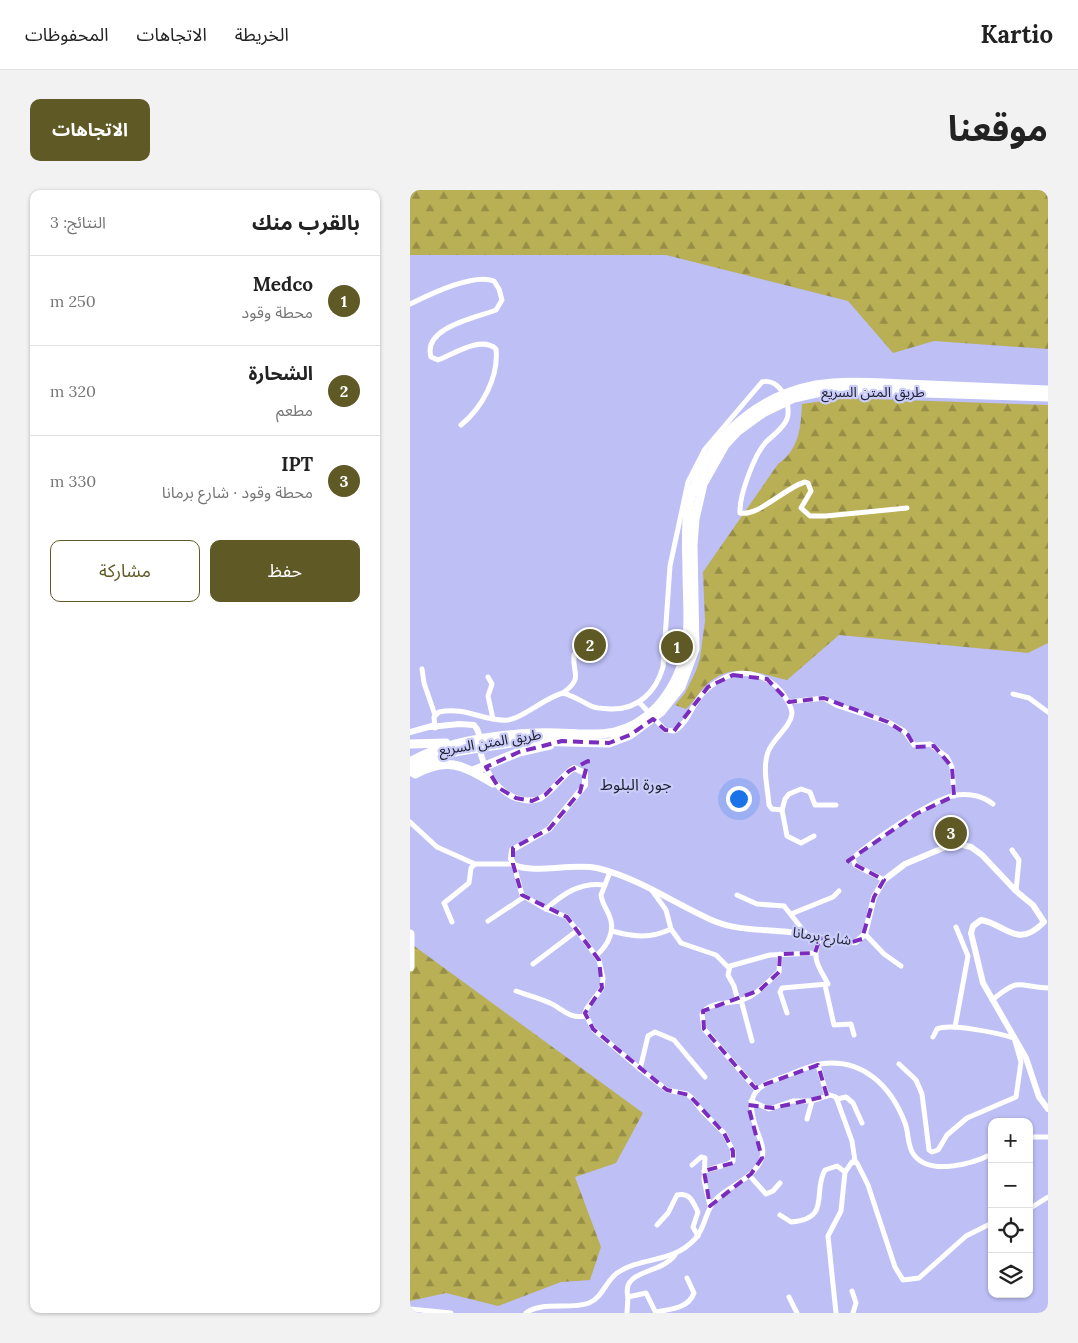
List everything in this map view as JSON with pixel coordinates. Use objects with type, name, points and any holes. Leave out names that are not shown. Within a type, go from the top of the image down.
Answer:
[{"type":"highway","name":"طريق المتن السريع","points":[[658,710],[675,684],[683,666],[688,646],[686,536],[688,511],[693,491],[698,476],[716,445],[744,418],[773,399],[799,390],[829,384],[1048,390]]},
{"type":"highway","name":"طريق المتن السريع","points":[[410,772],[429,759],[447,753],[524,742],[609,743],[630,735],[681,687],[695,649],[693,545],[697,504],[703,484],[714,460],[738,431],[776,406],[801,396],[830,390],[1048,397]]},
{"type":"highway","name":"طريق المتن السريع","points":[[410,762],[436,749],[456,744],[536,733],[610,734],[643,723]]},
{"type":"highway","points":[[473,771],[484,758],[519,752],[562,741]]},
{"type":"highway","points":[[410,744],[456,744]]},
{"type":"highway","points":[[410,776],[424,769],[443,764],[460,765],[493,783]]},
{"type":"highway","points":[[410,934],[410,967]]},
{"type":"street","points":[[410,304],[440,290],[478,280],[494,281],[499,289],[502,300],[496,310],[456,323],[442,333],[431,349],[431,357],[438,360],[466,347],[489,345],[496,349],[486,395],[479,408],[461,425]]},
{"type":"street","points":[[563,692],[597,708],[623,708],[639,702],[654,688],[664,667],[670,566],[688,482],[705,449],[762,382],[771,381],[780,389],[787,404],[788,414],[785,424],[761,448],[752,465],[740,513],[745,514],[756,509],[804,482],[808,483],[811,491],[801,508],[810,516],[835,516],[907,508]]},
{"type":"street","points":[[435,715],[442,711],[460,710],[477,713],[493,719],[516,718],[542,701],[563,692],[573,685],[577,678],[574,655],[586,637]]},
{"type":"street","points":[[422,669],[424,683],[435,715],[433,726]]},
{"type":"street","points":[[639,702],[657,724],[670,732],[678,730],[708,688],[733,675],[759,675],[776,685],[791,707],[790,719],[775,738],[767,754],[766,765],[769,805],[772,809],[782,810]]},
{"type":"street","points":[[488,677],[492,684],[488,696],[493,719]]},
{"type":"street","points":[[1013,694],[1029,698],[1048,712]]},
{"type":"street","points":[[788,702],[824,698],[836,705],[888,722],[904,731],[914,745],[934,746],[947,757],[952,767],[954,796]]},
{"type":"street","points":[[410,732],[433,726],[471,721],[477,724],[481,735],[484,758],[493,783],[511,796],[532,800],[545,795],[569,771],[578,768],[585,773],[585,785],[549,829],[513,848],[511,856],[519,890],[524,897],[546,909],[567,917],[597,956],[603,978],[602,988],[587,1008],[585,1016],[593,1029],[667,1090],[689,1095],[724,1134],[733,1151],[733,1161],[704,1171]]},
{"type":"street","points":[[814,836],[801,843],[791,839],[785,832],[782,810],[786,796],[801,789],[810,792],[817,806],[836,805]]},
{"type":"street","points":[[884,880],[855,865],[853,858],[916,814],[954,796],[975,796],[993,804]]},
{"type":"street","points":[[410,822],[437,847],[474,864],[513,865]]},
{"type":"street","name":"شارع برمانا","points":[[513,865],[528,868],[588,867],[610,872],[651,889],[694,912],[729,926],[807,935],[848,943],[862,939],[865,934],[874,897],[884,880],[905,864],[955,843],[970,846],[982,855],[1016,891],[1033,905],[1046,921],[1031,932],[1016,934],[1007,933],[987,921],[978,921],[973,926],[971,933],[980,974],[992,1000],[1026,1058],[1039,1097],[1048,1109]]},
{"type":"street","points":[[1012,850],[1019,860],[1016,891]]},
{"type":"street","points":[[452,922],[444,903],[469,883],[471,868],[474,864]]},
{"type":"street","points":[[597,956],[606,945],[612,931],[611,920],[601,899],[610,872]]},
{"type":"street","points":[[546,909],[574,888],[592,883],[605,885]]},
{"type":"street","points":[[651,889],[666,910],[672,929],[681,943],[716,955],[729,968]]},
{"type":"street","points":[[791,914],[834,897],[839,891]]},
{"type":"street","points":[[737,895],[757,904],[784,906],[807,935]]},
{"type":"street","points":[[488,921],[524,897]]},
{"type":"street","points":[[955,1027],[964,983],[967,952],[956,927]]},
{"type":"street","points":[[612,931],[646,937],[658,935],[672,929]]},
{"type":"street","points":[[533,964],[578,930]]},
{"type":"street","points":[[865,934],[884,954],[900,966]]},
{"type":"street","points":[[820,938],[815,954],[818,967],[828,984],[825,985],[834,1024],[851,1024],[854,1035]]},
{"type":"street","points":[[967,952],[974,946]]},
{"type":"street","points":[[729,968],[759,957],[780,954],[815,954]]},
{"type":"street","points":[[756,1089],[703,1026],[702,1014],[706,1009],[739,1001],[760,990],[778,973],[780,954]]},
{"type":"street","points":[[729,968],[728,975],[734,986],[752,1041]]},
{"type":"street","points":[[992,1000],[1014,984],[1048,988]]},
{"type":"street","points":[[787,1013],[780,992],[782,988],[825,985]]},
{"type":"street","points":[[516,991],[548,1002],[567,1014],[578,1018],[585,1016]]},
{"type":"street","points":[[899,1064],[916,1080],[922,1094],[928,1150],[932,1152],[938,1150],[947,1134],[967,1118],[1016,1097],[1020,1062],[1014,1039],[992,1032],[955,1027],[941,1027],[937,1029],[933,1037]]},
{"type":"street","points":[[640,1069],[648,1036],[655,1032],[674,1040],[705,1077]]},
{"type":"street","points":[[818,1064],[828,1096]]},
{"type":"street","points":[[710,1206],[726,1190],[749,1176],[758,1166],[763,1153],[751,1111],[756,1089],[766,1082],[818,1064],[854,1066],[878,1079],[896,1103],[906,1126],[911,1151],[920,1161],[938,1166],[954,1167],[978,1161],[988,1156]]},
{"type":"street","points":[[752,1101],[759,1107],[769,1109],[793,1101],[812,1101],[833,1095],[838,1099],[856,1161],[868,1185],[895,1267],[903,1280],[919,1278],[966,1236],[988,1225]]},
{"type":"street","points":[[838,1099],[846,1097],[851,1100],[862,1123]]},
{"type":"street","points":[[807,1120],[812,1101]]},
{"type":"street","points":[[1033,1137],[1048,1137]]},
{"type":"street","points":[[627,1313],[627,1286],[631,1279],[665,1265],[675,1254],[698,1236],[706,1221],[710,1206],[704,1171],[706,1161],[703,1156],[692,1165]]},
{"type":"street","points":[[836,1313],[828,1236],[841,1212],[845,1172],[848,1165],[856,1161]]},
{"type":"street","points":[[780,1215],[791,1222],[810,1216],[820,1204],[825,1170],[837,1166],[845,1172]]},
{"type":"street","points":[[749,1176],[766,1194],[773,1191],[780,1183]]},
{"type":"street","points":[[657,1225],[668,1213],[677,1195],[686,1195],[692,1198],[698,1212],[693,1226],[698,1236]]},
{"type":"street","points":[[1033,1206],[1048,1197]]},
{"type":"street","points":[[526,1313],[540,1307],[563,1308],[588,1303],[595,1299],[617,1273],[675,1254]]},
{"type":"street","points":[[628,1297],[648,1294],[656,1312],[684,1305],[691,1300],[694,1293],[687,1278]]},
{"type":"street","points":[[852,1291],[856,1303],[853,1313]]},
{"type":"street","points":[[789,1297],[798,1313]]},
{"type":"street","points":[[410,1309],[451,1313]]},
{"type":"highlighted area","points":[[733,675],[767,679],[789,702],[824,698],[888,722],[908,735],[915,747],[934,746],[952,767],[954,796],[916,814],[848,861],[884,880],[874,897],[862,939],[849,943],[820,938],[815,953],[780,954],[779,972],[760,990],[703,1011],[704,1029],[755,1088],[818,1065],[827,1096],[773,1108],[748,1105],[762,1158],[751,1174],[710,1206],[704,1171],[733,1163],[733,1151],[724,1133],[689,1095],[667,1090],[593,1029],[585,1013],[602,988],[599,960],[567,917],[522,895],[513,864],[513,848],[549,829],[580,792],[588,761],[569,771],[545,795],[532,801],[516,798],[499,788],[486,767],[519,752],[562,741],[609,743],[630,735],[653,719],[665,730],[674,731],[708,687]]},
{"type":"green space","points":[[410,190],[1048,190],[1048,349],[934,341],[893,353],[848,301],[666,255],[410,255]]},
{"type":"green space","points":[[844,398],[1048,405],[1048,643],[1028,653],[839,635],[787,680],[755,672],[735,671],[725,673],[706,685],[686,709],[675,705],[685,693],[700,658],[705,621],[703,572],[778,464],[795,445],[800,429],[802,404]]},
{"type":"green space","points":[[410,943],[643,1113],[616,1163],[575,1177],[601,1247],[590,1280],[561,1282],[498,1306],[446,1293],[410,1301]]},
{"type":"place","name":"الشحارة","points":[[590,645]]},
{"type":"place","name":"Medco","points":[[677,647]]},
{"type":"place","name":"IPT","points":[[951,833]]},
{"type":"district","name":"جورة البلوط","points":[[636,784]]}]
